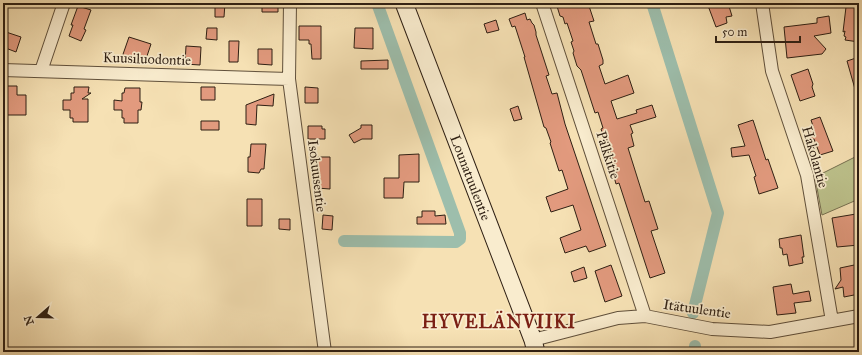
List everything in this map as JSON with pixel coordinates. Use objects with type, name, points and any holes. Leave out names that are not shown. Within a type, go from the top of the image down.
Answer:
[{"type":"street","points":[[41,71],[64,3]]},
{"type":"street","name":"Isokuusentie","points":[[290,3],[289,79],[325,352]]},
{"type":"street","name":"Lounatuulentie","points":[[404,3],[535,346]]},
{"type":"street","name":"Pälkkitie","points":[[542,3],[645,316]]},
{"type":"street","name":"Hakolantie","points":[[762,3],[772,72],[807,175],[832,321]]},
{"type":"street","name":"Kuusiluodontie","points":[[3,70],[289,79]]},
{"type":"street","name":"Itätuulentie","points":[[535,346],[618,318],[645,316],[712,329],[770,332],[859,316]]},
{"type":"green space","points":[[859,155],[859,199],[822,215],[815,177]]},
{"type":"building","points":[[215,3],[225,3],[224,17],[215,17]]},
{"type":"building","points":[[262,3],[278,3],[278,12],[262,12]]},
{"type":"building","points":[[556,3],[588,3],[594,21],[589,22],[603,60],[603,64],[599,66],[605,84],[628,75],[634,93],[611,101],[617,119],[637,113],[636,110],[652,105],[656,117],[630,125],[633,133],[631,134],[634,146],[628,148],[645,202],[649,201],[658,229],[651,231],[665,273],[650,278],[619,183],[616,184],[613,173],[617,172],[601,129],[603,128],[598,112],[595,113],[581,70],[577,66],[571,42],[573,41],[567,23],[565,24],[563,17],[560,16]]},
{"type":"building","points":[[707,3],[728,3],[732,16],[726,17],[727,23],[716,27]]},
{"type":"building","points":[[848,3],[859,3],[859,42],[845,40],[845,31],[843,32],[846,7]]},
{"type":"building","points":[[78,6],[91,10],[84,29],[86,30],[81,41],[69,36],[73,25],[71,25]]},
{"type":"building","points":[[525,13],[527,20],[530,19],[534,25],[549,75],[546,76],[552,94],[557,93],[565,124],[606,246],[589,252],[586,246],[565,253],[560,238],[581,230],[573,205],[551,212],[546,197],[568,189],[562,170],[559,171],[550,143],[551,142],[546,128],[544,127],[515,26],[512,27],[509,19]]},
{"type":"building","points":[[829,16],[831,33],[814,36],[826,49],[822,54],[787,58],[784,27],[817,23],[817,18]]},
{"type":"building","points":[[496,20],[499,30],[487,33],[484,24]]},
{"type":"building","points":[[299,26],[321,26],[321,59],[312,59],[311,44],[309,44],[309,40],[299,40]]},
{"type":"building","points":[[207,28],[217,28],[217,40],[206,39]]},
{"type":"building","points":[[355,28],[373,28],[373,49],[354,48]]},
{"type":"building","points":[[6,32],[21,37],[16,52],[3,47],[3,39]]},
{"type":"building","points":[[129,37],[151,44],[146,59],[121,60]]},
{"type":"building","points":[[229,41],[239,41],[238,62],[229,62]]},
{"type":"building","points":[[186,46],[201,47],[200,65],[185,64]]},
{"type":"building","points":[[258,49],[272,49],[272,65],[258,64]]},
{"type":"building","points":[[859,57],[859,96],[857,96],[847,61]]},
{"type":"building","points":[[388,60],[388,69],[361,69],[361,61]]},
{"type":"building","points":[[808,69],[815,96],[800,101],[791,75]]},
{"type":"building","points":[[5,86],[17,86],[17,95],[26,95],[26,115],[3,115],[3,96],[5,96]]},
{"type":"building","points":[[74,87],[89,87],[88,93],[91,93],[82,99],[88,99],[88,122],[73,122],[73,118],[70,118],[70,110],[63,110],[63,100],[71,100],[71,93],[74,93]]},
{"type":"building","points":[[201,87],[215,87],[215,100],[201,100]]},
{"type":"building","points":[[305,87],[318,88],[318,103],[305,103]]},
{"type":"building","points":[[125,88],[140,88],[140,102],[142,102],[141,110],[138,110],[138,123],[124,123],[124,118],[122,118],[122,110],[114,110],[114,100],[122,101],[122,93],[124,93]]},
{"type":"building","points":[[274,94],[273,106],[257,105],[256,125],[246,124],[246,105]]},
{"type":"building","points":[[518,106],[522,119],[514,121],[510,109]]},
{"type":"building","points":[[820,117],[833,151],[820,155],[814,139],[812,140],[807,128],[813,126],[811,120]]},
{"type":"building","points":[[753,120],[766,160],[768,159],[778,188],[759,194],[754,177],[756,176],[749,155],[732,157],[731,148],[745,146],[738,125]]},
{"type":"building","points":[[201,121],[219,121],[219,130],[201,130]]},
{"type":"building","points":[[361,125],[372,125],[372,139],[362,139],[354,143],[349,135],[361,128]]},
{"type":"building","points":[[308,126],[322,126],[322,129],[325,129],[325,139],[308,139]]},
{"type":"building","points":[[251,144],[266,144],[264,169],[261,169],[259,173],[248,172],[248,157],[250,157]]},
{"type":"building","points":[[419,154],[419,182],[404,182],[403,198],[384,198],[384,178],[399,178],[399,155]]},
{"type":"building","points":[[315,157],[330,157],[330,189],[317,188]]},
{"type":"building","points":[[247,199],[262,199],[262,226],[247,226]]},
{"type":"building","points":[[422,211],[435,211],[435,216],[445,215],[446,224],[417,224],[417,217],[422,217]]},
{"type":"building","points":[[856,214],[859,245],[837,247],[832,218]]},
{"type":"building","points":[[323,215],[333,216],[332,230],[322,229]]},
{"type":"building","points":[[279,219],[290,219],[290,230],[279,229]]},
{"type":"building","points":[[801,235],[804,257],[802,257],[803,263],[789,266],[787,254],[783,255],[782,248],[780,248],[779,239]]},
{"type":"building","points":[[859,264],[859,280],[857,280],[859,294],[844,297],[843,287],[835,289],[841,280],[840,268]]},
{"type":"building","points":[[611,265],[622,296],[605,302],[595,271]]},
{"type":"building","points":[[584,267],[587,278],[574,282],[571,272]]},
{"type":"building","points":[[791,284],[793,294],[809,291],[811,301],[794,303],[796,313],[777,315],[773,287]]},
{"type":"waterway","points":[[344,241],[456,242],[460,239],[460,233],[377,3]]},
{"type":"waterway","points":[[652,3],[718,213],[693,313]]},
{"type":"waterway","points":[[695,346],[695,352]]},
{"type":"district","name":"HYVELÄNVIIKI","points":[[499,322]]}]
